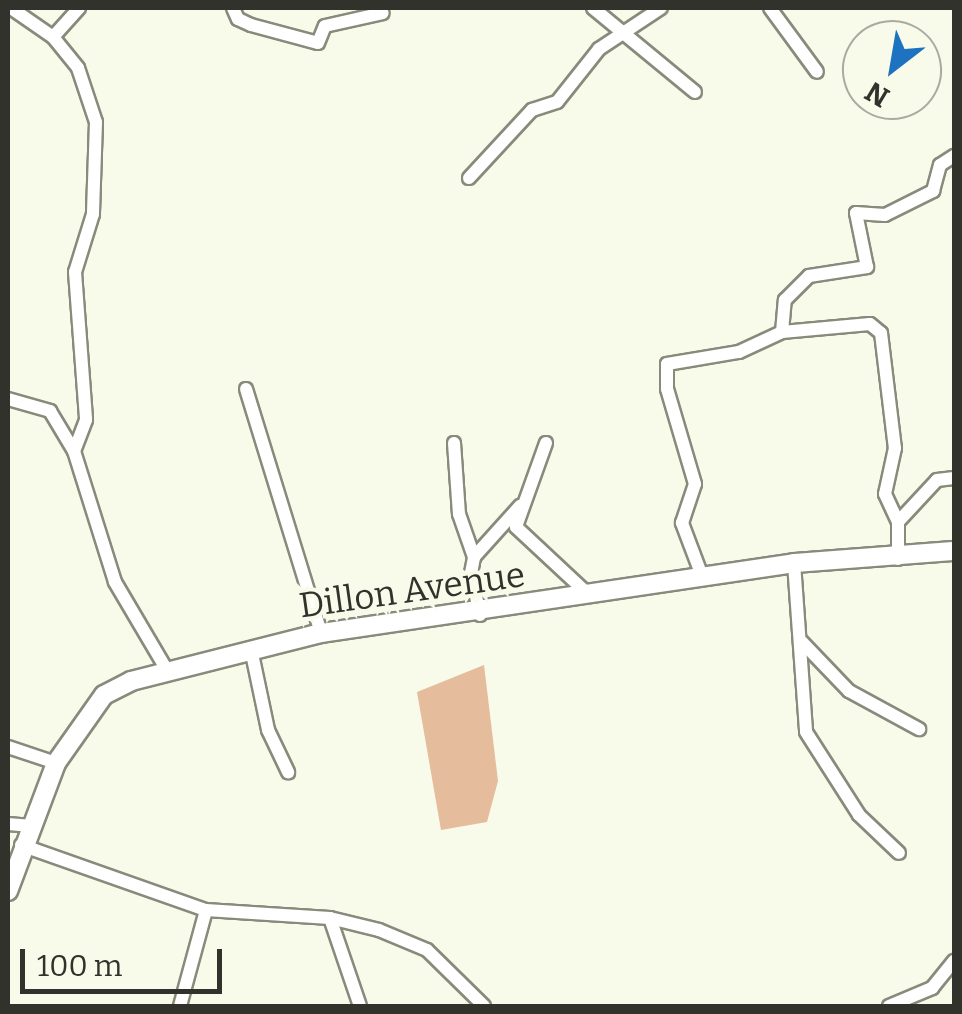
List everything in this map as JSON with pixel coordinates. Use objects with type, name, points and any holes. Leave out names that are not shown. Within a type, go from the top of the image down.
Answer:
[{"type":"street","points":[[12,8],[53,38],[78,68],[96,122],[93,214],[75,272],[86,420],[74,451]]},
{"type":"street","points":[[53,38],[79,8]]},
{"type":"street","points":[[234,8],[238,20],[318,43],[325,26],[383,13]]},
{"type":"street","points":[[593,8],[695,92]]},
{"type":"street","points":[[469,178],[532,110],[556,102],[599,49],[661,8]]},
{"type":"street","points":[[770,8],[817,72]]},
{"type":"street","points":[[782,332],[785,300],[809,276],[867,267],[856,213],[884,215],[933,191],[940,165],[954,156]]},
{"type":"street","points":[[702,576],[682,523],[695,484],[667,389],[667,364],[739,352],[782,332],[870,324],[881,333],[895,448],[885,494],[898,522],[898,559]]},
{"type":"street","points":[[246,389],[321,633]]},
{"type":"street","points":[[8,399],[50,411],[74,451],[114,582],[168,672]]},
{"type":"street","points":[[546,443],[516,528],[591,596]]},
{"type":"street","points":[[454,444],[459,514],[474,557],[471,573],[480,614]]},
{"type":"street","points":[[898,522],[937,480],[954,478]]},
{"type":"street","points":[[474,557],[521,505]]},
{"type":"street","name":"Dillon Avenue","points":[[8,891],[21,845],[56,762],[104,695],[168,672],[321,633],[480,614],[794,563],[898,559],[954,551]]},
{"type":"street","points":[[794,563],[806,732],[860,815],[898,853]]},
{"type":"street","points":[[800,640],[849,691],[918,730]]},
{"type":"street","points":[[251,649],[268,730],[288,772]]},
{"type":"street","points":[[8,747],[56,762]]},
{"type":"street","points":[[8,825],[29,826]]},
{"type":"street","points":[[21,845],[206,910],[330,918],[427,950],[484,1006]]},
{"type":"street","points":[[180,1006],[206,910]]},
{"type":"street","points":[[330,918],[360,1006]]},
{"type":"street","points":[[889,1006],[932,988],[954,961]]},
{"type":"shaded area","points":[[484,665],[498,781],[487,822],[441,830],[417,692]]}]
